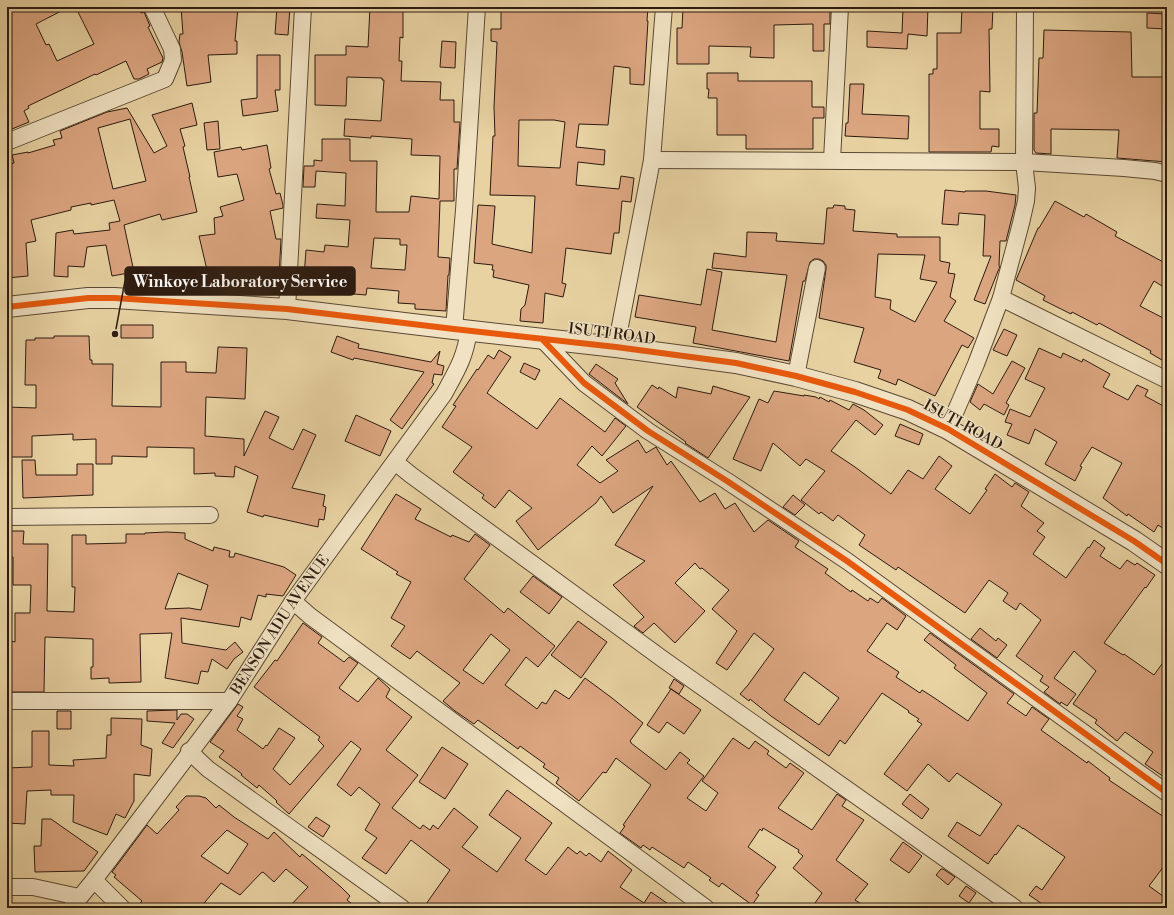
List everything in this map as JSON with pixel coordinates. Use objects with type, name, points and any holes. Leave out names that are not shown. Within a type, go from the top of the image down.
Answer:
[{"type":"street","points":[[7,142],[165,79],[173,60],[172,49],[152,7]]},
{"type":"street","points":[[287,309],[302,7]]},
{"type":"street","name":"BENSON ADU AVENUE","points":[[75,903],[94,880],[228,700],[293,601],[396,462],[444,394],[462,363],[466,346],[461,330],[464,210],[476,7]]},
{"type":"street","points":[[616,347],[652,160],[664,7]]},
{"type":"street","points":[[832,160],[840,7]]},
{"type":"street","points":[[948,429],[976,364],[1001,298],[1026,201],[1027,188],[1024,162],[1025,7]]},
{"type":"street","points":[[652,160],[1024,162],[1155,170],[1167,174]]},
{"type":"street","points":[[796,376],[817,268]]},
{"type":"street","name":"ISUTI ROAD","points":[[7,307],[88,298],[114,298],[287,309],[616,347],[736,363],[796,376],[855,392],[908,410],[948,429],[1134,541],[1167,564]]},
{"type":"street","points":[[1001,298],[1167,380]]},
{"type":"street","points":[[542,339],[584,383],[648,431],[727,481],[847,561],[1167,793]]},
{"type":"street","points":[[396,462],[418,480],[664,660],[1015,908]]},
{"type":"street","points":[[7,517],[210,515]]},
{"type":"street","points":[[293,601],[310,616],[706,908]]},
{"type":"street","points":[[7,701],[228,700]]},
{"type":"street","points":[[189,751],[208,769],[402,908]]},
{"type":"street","points":[[94,880],[122,908]]},
{"type":"street","points":[[7,887],[34,887],[75,903]]},
{"type":"building","points":[[7,7],[69,7],[36,24],[46,45],[49,44],[57,61],[94,44],[77,10],[84,7],[138,7],[141,13],[144,12],[150,26],[148,27],[163,58],[162,62],[147,69],[149,74],[139,79],[134,79],[126,61],[96,75],[95,74],[28,106],[29,108],[24,111],[29,122],[7,131]]},
{"type":"building","points":[[181,7],[238,7],[235,41],[237,41],[237,54],[208,55],[211,82],[187,86],[179,42],[180,34],[183,34]]},
{"type":"building","points":[[277,7],[290,7],[288,35],[275,34]]},
{"type":"building","points":[[370,7],[403,7],[403,38],[400,37],[399,61],[402,61],[401,81],[441,82],[440,100],[454,100],[454,122],[460,122],[457,169],[454,169],[454,201],[440,201],[438,257],[450,258],[446,311],[415,309],[415,304],[398,303],[399,291],[367,288],[366,295],[303,290],[306,250],[324,252],[325,245],[348,247],[350,220],[316,218],[317,204],[345,206],[346,173],[316,171],[315,187],[303,187],[304,166],[314,166],[314,160],[322,161],[322,139],[350,139],[350,161],[377,161],[376,212],[409,212],[411,196],[439,199],[440,156],[411,155],[412,139],[344,136],[345,119],[381,121],[384,80],[382,80],[382,78],[347,77],[346,106],[315,105],[315,55],[346,55],[346,46],[368,47]],"holes":[[[374,238],[400,239],[400,245],[407,245],[405,270],[371,268]]]},
{"type":"building","points":[[501,7],[578,9],[578,7],[648,7],[644,85],[630,84],[630,68],[614,66],[608,125],[579,124],[576,147],[605,150],[604,165],[578,162],[576,185],[619,189],[621,176],[634,178],[631,202],[622,201],[619,233],[614,233],[611,254],[566,248],[562,283],[566,284],[563,297],[545,293],[543,323],[520,321],[521,309],[525,305],[529,285],[493,277],[493,265],[474,263],[478,205],[495,206],[492,244],[532,253],[535,196],[490,195],[493,136],[495,136],[494,107],[497,42],[491,41],[491,29],[501,29]],"holes":[[[519,120],[554,120],[565,122],[560,168],[518,166]]]},
{"type":"building","points":[[683,7],[815,7],[815,10],[830,9],[830,24],[824,24],[824,51],[813,51],[813,24],[774,25],[774,58],[750,57],[751,47],[709,46],[709,64],[677,64],[677,28],[682,28]]},
{"type":"building","points":[[903,7],[928,7],[927,36],[908,34],[907,49],[867,47],[867,31],[902,33]]},
{"type":"building","points":[[962,7],[993,7],[992,29],[989,29],[990,92],[980,91],[980,129],[999,129],[999,147],[992,146],[991,152],[929,152],[929,74],[933,74],[933,69],[937,69],[937,33],[961,33]]},
{"type":"building","points":[[1147,13],[1167,14],[1167,29],[1147,28]]},
{"type":"building","points":[[1044,30],[1131,32],[1132,77],[1167,77],[1167,162],[1117,158],[1119,130],[1051,129],[1051,154],[1036,153],[1034,150],[1034,113],[1037,113],[1039,58],[1043,58]]},
{"type":"building","points":[[442,41],[456,42],[455,68],[440,67]]},
{"type":"building","points":[[257,55],[280,55],[280,90],[275,90],[278,111],[243,116],[241,100],[257,98]]},
{"type":"building","points":[[707,73],[738,73],[738,81],[812,81],[812,107],[824,107],[824,118],[813,118],[813,149],[746,149],[746,135],[717,135],[717,98],[708,98],[709,89],[707,89]]},
{"type":"building","points":[[850,84],[864,84],[862,114],[909,116],[908,139],[845,136],[846,123],[848,123]]},
{"type":"building","points":[[192,103],[197,125],[180,129],[185,146],[183,147],[197,212],[162,220],[160,214],[124,225],[134,272],[112,276],[106,245],[87,247],[84,267],[68,266],[68,277],[54,276],[56,233],[73,230],[74,234],[110,230],[109,223],[120,221],[114,200],[91,205],[91,203],[71,207],[71,210],[31,220],[36,241],[26,243],[28,276],[7,278],[7,252],[11,252],[7,216],[7,165],[14,163],[12,155],[28,153],[55,145],[53,140],[62,138],[60,131],[107,112],[127,108],[154,153],[167,146],[152,115]],"holes":[[[130,119],[146,181],[113,189],[98,128]]]},
{"type":"building","points":[[218,121],[220,149],[207,150],[204,123]]},
{"type":"building","points":[[267,145],[271,168],[269,169],[276,194],[280,193],[283,205],[283,208],[270,211],[276,239],[281,239],[279,277],[218,276],[218,268],[207,270],[199,236],[215,234],[214,218],[223,216],[220,207],[244,200],[237,174],[218,177],[214,152],[241,147],[242,150]]},
{"type":"building","points":[[945,190],[965,192],[986,191],[1016,195],[1006,241],[1000,241],[1000,267],[985,304],[974,300],[991,256],[983,256],[985,215],[959,213],[958,225],[942,224]]},
{"type":"building","points":[[1055,201],[1084,217],[1086,214],[1117,232],[1115,236],[1167,264],[1167,289],[1154,281],[1140,306],[1167,320],[1167,363],[1150,353],[1151,351],[1099,323],[1097,325],[1072,312],[1071,314],[1043,300],[1045,296],[1016,280],[1038,228]]},
{"type":"building","points":[[834,205],[845,206],[845,209],[855,210],[853,231],[897,234],[897,237],[940,237],[940,261],[950,263],[948,273],[955,274],[950,297],[956,301],[944,321],[974,338],[968,348],[962,345],[935,396],[898,379],[896,385],[878,378],[881,370],[854,362],[864,328],[819,318],[826,265],[819,259],[814,259],[810,262],[805,281],[803,281],[789,361],[693,343],[696,327],[635,317],[639,295],[701,305],[707,269],[722,272],[712,330],[776,342],[787,275],[712,268],[714,253],[746,257],[747,232],[777,233],[776,241],[824,244],[827,208],[833,208]],"holes":[[[878,254],[925,255],[920,279],[937,282],[915,322],[890,309],[891,300],[875,297]]]},
{"type":"building","points":[[121,325],[153,325],[153,338],[121,338]]},
{"type":"building","points":[[1004,329],[1017,335],[1007,356],[993,350]]},
{"type":"building","points":[[54,336],[89,336],[90,360],[92,360],[92,364],[113,364],[112,406],[161,407],[161,362],[186,362],[186,372],[216,373],[218,347],[247,348],[245,399],[206,397],[205,436],[244,439],[244,456],[265,411],[279,417],[269,438],[293,450],[303,429],[316,435],[292,488],[325,495],[323,506],[326,507],[324,520],[319,519],[318,527],[264,515],[263,517],[247,512],[258,476],[235,466],[234,477],[215,476],[215,473],[194,474],[194,448],[147,447],[147,457],[112,456],[112,464],[96,464],[96,439],[73,440],[73,434],[32,436],[32,457],[7,457],[7,407],[36,408],[36,385],[25,385],[26,340],[35,340],[35,338],[54,338]]},
{"type":"building","points":[[337,336],[359,344],[358,348],[431,362],[440,351],[437,364],[444,366],[442,375],[434,374],[432,383],[434,384],[402,429],[390,420],[424,372],[354,358],[353,360],[331,352]]},
{"type":"building","points":[[1039,348],[1061,358],[1063,353],[1082,362],[1083,359],[1110,374],[1103,387],[1128,400],[1137,385],[1148,390],[1145,396],[1167,408],[1167,531],[1158,525],[1154,532],[1128,514],[1127,516],[1103,498],[1122,463],[1092,447],[1080,466],[1082,467],[1075,481],[1045,464],[1057,442],[1035,429],[1029,444],[1007,435],[1012,424],[1005,422],[1010,409],[1030,417],[1045,388],[1025,379]]},
{"type":"building","points":[[499,350],[511,357],[487,393],[537,429],[560,398],[605,432],[615,418],[626,426],[602,456],[592,446],[577,465],[600,483],[618,471],[606,460],[638,440],[646,453],[656,447],[667,465],[671,461],[700,502],[715,493],[725,509],[735,503],[754,532],[768,520],[799,541],[795,547],[828,569],[825,573],[851,592],[852,590],[868,601],[870,598],[878,603],[882,598],[906,616],[897,630],[887,623],[867,651],[899,672],[896,677],[920,693],[922,690],[968,721],[987,693],[954,668],[956,665],[924,640],[930,633],[1014,694],[1007,703],[1026,716],[1032,707],[1049,719],[1041,730],[1087,763],[1088,761],[1110,778],[1109,780],[1167,819],[1167,862],[1149,886],[1167,899],[1167,908],[1048,908],[1029,895],[1036,886],[1042,890],[1065,857],[1018,825],[988,864],[948,836],[957,822],[980,836],[1002,804],[957,773],[949,782],[928,764],[907,791],[884,774],[922,724],[917,721],[919,719],[908,712],[909,711],[882,693],[845,744],[840,740],[829,756],[771,716],[750,699],[749,701],[740,694],[774,649],[754,633],[727,670],[716,663],[737,631],[712,609],[729,590],[702,568],[700,569],[695,563],[675,583],[705,611],[675,643],[654,623],[643,633],[635,627],[634,626],[644,617],[613,585],[645,561],[615,545],[653,486],[613,513],[601,496],[596,503],[538,550],[516,521],[532,508],[509,490],[495,508],[482,498],[484,495],[453,472],[472,447],[442,427],[456,406],[453,405],[477,369],[478,370],[488,355],[494,359]],"holes":[[[804,672],[839,698],[819,725],[784,700]]]},
{"type":"building","points":[[1012,361],[1025,368],[1006,403],[1009,405],[1004,415],[984,404],[980,410],[970,402],[978,384],[993,394]]},
{"type":"building","points":[[524,363],[540,370],[535,380],[520,372]]},
{"type":"building","points":[[596,364],[618,379],[615,383],[628,404],[589,374]]},
{"type":"building","points":[[652,385],[658,389],[659,387],[676,398],[678,387],[711,394],[713,386],[750,397],[708,458],[685,443],[686,442],[637,407]]},
{"type":"building","points":[[774,391],[816,397],[819,399],[820,397],[829,402],[830,400],[849,410],[853,404],[864,410],[883,425],[875,435],[856,420],[831,451],[891,494],[908,470],[923,479],[939,456],[952,466],[935,489],[970,514],[987,490],[985,489],[995,474],[1012,487],[1015,483],[1029,492],[1021,506],[1044,523],[1037,531],[1045,537],[1033,554],[1066,578],[1094,540],[1105,548],[1100,556],[1120,569],[1127,560],[1135,565],[1137,563],[1155,575],[1104,643],[1123,655],[1124,654],[1154,675],[1167,657],[1167,779],[1145,764],[1153,752],[1125,732],[1117,741],[1095,723],[1097,720],[1073,704],[1096,671],[1074,651],[1054,678],[1076,694],[1067,706],[1061,702],[1060,704],[1044,692],[1049,687],[1040,681],[1043,676],[1016,656],[1041,620],[1020,603],[1016,610],[1003,601],[1008,593],[989,580],[965,613],[898,567],[896,570],[859,545],[865,535],[838,515],[833,521],[821,512],[819,514],[801,500],[825,471],[806,459],[800,466],[773,443],[761,471],[733,459],[759,399],[768,403]]},
{"type":"building","points":[[356,415],[391,431],[380,456],[345,441]]},
{"type":"building","points":[[900,424],[923,434],[919,445],[895,436]]},
{"type":"building","points":[[22,460],[35,460],[36,475],[77,475],[77,464],[93,464],[93,495],[23,498]]},
{"type":"building","points":[[396,494],[421,509],[415,519],[451,537],[452,535],[469,542],[475,534],[490,545],[464,579],[504,613],[508,608],[555,646],[538,667],[526,657],[505,685],[537,709],[542,702],[546,704],[555,690],[569,699],[585,678],[643,723],[630,741],[631,743],[666,770],[680,752],[690,760],[687,763],[704,776],[687,798],[706,811],[718,793],[702,781],[733,738],[749,749],[755,741],[769,751],[767,754],[786,768],[790,763],[804,773],[778,808],[812,830],[837,794],[846,800],[842,806],[864,820],[836,860],[868,884],[855,900],[868,908],[822,908],[815,903],[822,893],[793,868],[803,856],[798,852],[799,850],[763,828],[762,831],[760,829],[748,847],[776,867],[756,893],[759,895],[752,905],[722,883],[719,887],[709,880],[711,878],[688,862],[684,868],[652,847],[650,850],[643,845],[641,848],[620,833],[625,826],[623,825],[651,785],[616,758],[606,773],[603,772],[579,801],[556,783],[559,778],[543,767],[545,764],[520,746],[518,749],[478,720],[474,724],[455,711],[443,701],[460,683],[417,651],[410,659],[391,646],[405,626],[391,618],[411,582],[396,574],[398,572],[361,549]],"holes":[[[491,634],[510,650],[483,684],[463,670]]]},
{"type":"building","points":[[793,495],[805,505],[795,515],[783,507]]},
{"type":"building","points":[[9,531],[24,531],[23,544],[48,544],[47,611],[74,612],[75,587],[72,587],[72,535],[86,535],[86,544],[126,543],[126,534],[167,532],[185,533],[185,539],[213,551],[214,547],[230,551],[229,557],[234,557],[235,553],[284,567],[296,575],[283,596],[266,594],[266,597],[258,595],[251,620],[241,617],[239,627],[181,618],[182,643],[226,650],[235,642],[243,652],[234,659],[227,669],[212,659],[208,672],[201,671],[198,684],[165,678],[172,633],[140,634],[141,682],[109,683],[109,678],[91,679],[91,667],[93,667],[93,639],[45,637],[44,692],[7,692],[7,659],[11,659],[11,641],[15,642],[15,613],[30,613],[31,585],[13,585],[13,557],[7,557]],"holes":[[[178,573],[208,585],[201,610],[189,608],[165,609]]]},
{"type":"building","points":[[533,576],[562,597],[549,614],[520,592]]},
{"type":"building","points":[[578,621],[607,642],[581,678],[551,655]]},
{"type":"building","points":[[303,623],[322,637],[318,643],[344,662],[349,657],[358,663],[339,688],[358,702],[378,678],[390,689],[386,697],[412,717],[386,750],[418,775],[392,808],[420,829],[423,825],[430,830],[433,825],[438,829],[454,808],[478,827],[462,847],[497,872],[521,838],[489,815],[507,790],[552,823],[525,860],[546,875],[568,847],[577,854],[580,851],[586,856],[589,853],[601,862],[608,851],[632,870],[620,887],[644,903],[651,892],[674,908],[432,908],[426,904],[450,870],[411,840],[386,874],[362,858],[377,838],[365,830],[380,804],[359,787],[351,796],[337,785],[361,749],[351,741],[289,814],[259,785],[257,788],[241,775],[242,774],[219,757],[224,751],[210,742],[238,704],[243,707],[237,716],[243,719],[237,730],[263,749],[266,745],[267,746],[279,728],[295,738],[273,769],[290,785],[324,746],[318,740],[320,737],[254,687],[275,660],[277,661]]},
{"type":"building","points":[[980,628],[996,641],[998,638],[1007,645],[997,658],[971,639]]},
{"type":"building","points":[[674,679],[684,686],[679,694],[669,688]]},
{"type":"building","points":[[671,689],[701,710],[684,734],[667,722],[659,733],[647,725]]},
{"type":"building","points":[[177,710],[177,720],[181,714],[187,714],[194,719],[173,748],[162,743],[175,723],[147,721],[147,711]]},
{"type":"building","points":[[57,711],[71,711],[71,729],[57,729]]},
{"type":"building","points":[[111,718],[142,719],[141,745],[152,749],[150,776],[134,774],[134,801],[125,818],[116,814],[107,835],[73,822],[74,795],[51,795],[51,790],[27,791],[25,824],[7,823],[7,768],[32,767],[32,731],[49,731],[49,765],[74,766],[73,760],[106,758],[107,735],[111,735]]},
{"type":"building","points":[[442,747],[468,764],[445,799],[419,782]]},
{"type":"building","points":[[910,794],[929,809],[922,819],[902,804]]},
{"type":"building","points":[[186,796],[199,796],[206,798],[216,808],[219,805],[234,817],[268,839],[274,832],[300,857],[302,854],[341,887],[350,896],[347,900],[357,908],[288,908],[308,887],[286,869],[274,882],[263,872],[261,873],[240,895],[221,883],[200,908],[136,908],[142,901],[114,877],[116,875],[112,872],[147,825],[157,834],[179,810],[176,807]],"holes":[[[227,830],[248,844],[228,874],[201,856]]]},
{"type":"building","points":[[316,817],[330,826],[323,837],[308,827]]},
{"type":"building","points":[[42,819],[51,819],[98,852],[84,871],[35,872],[34,846],[41,846]]},
{"type":"building","points":[[903,842],[922,856],[909,873],[890,860]]},
{"type":"building","points":[[941,869],[955,877],[948,885],[936,875]]},
{"type":"building","points":[[966,886],[976,893],[969,903],[959,896]]},
{"type":"cycle path","points":[[7,307],[88,298],[114,298],[287,309],[616,347],[736,363],[796,376],[855,392],[908,410],[948,429],[1134,541],[1167,564]]},
{"type":"cycle path","points":[[542,339],[584,383],[648,431],[727,481],[847,561],[1167,793]]},
{"type":"place","name":"Winkoye Laboratory Service","points":[[115,334]]}]
